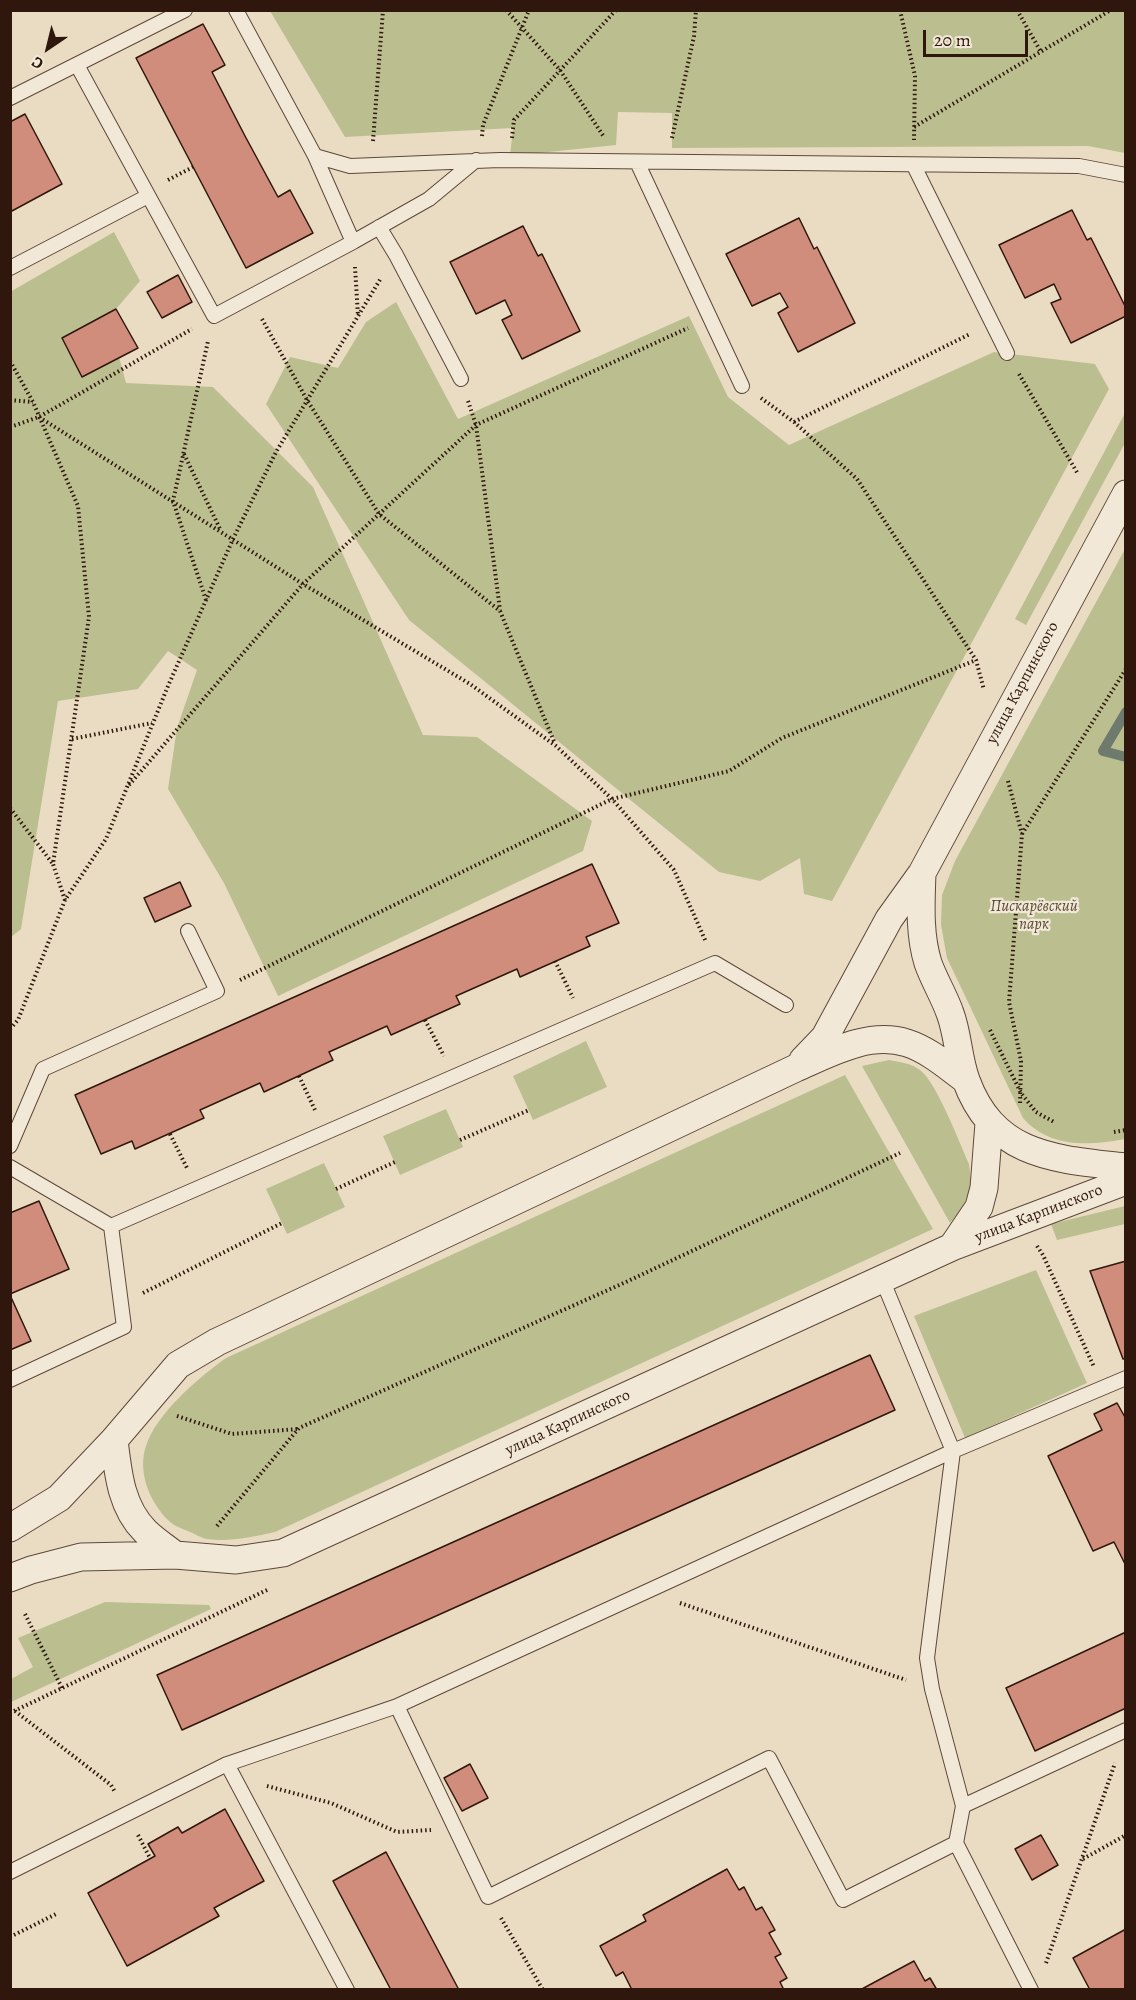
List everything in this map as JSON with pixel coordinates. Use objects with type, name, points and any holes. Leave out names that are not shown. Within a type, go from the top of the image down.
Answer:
[{"type":"street","name":"улица Карпинского","points":[[796,1068],[825,1037],[889,919],[922,873],[1125,494]]},
{"type":"street","name":"улица Карпинского","points":[[922,873],[921,924],[928,962],[950,1014],[966,1080]]},
{"type":"street","name":"улица Карпинского","points":[[10,1528],[59,1498],[114,1440],[178,1365],[217,1342],[796,1068],[856,1043],[879,1040],[907,1043],[935,1057],[966,1080]]},
{"type":"street","points":[[966,1080],[989,1122]]},
{"type":"street","name":"улица Карпинского","points":[[989,1122],[1020,1145],[1050,1157],[1125,1167]]},
{"type":"street","name":"улица Карпинского","points":[[952,1247],[979,1208],[985,1177],[989,1122]]},
{"type":"street","name":"улица Карпинского","points":[[10,1578],[81,1557],[183,1556],[237,1560],[284,1553],[952,1247],[1125,1181]]},
{"type":"street","points":[[114,1440],[119,1478],[126,1505],[145,1531],[183,1556]]},
{"type":"lane","points":[[10,98],[185,10]]},
{"type":"lane","points":[[236,10],[315,156],[353,242]]},
{"type":"lane","points":[[77,65],[214,316],[429,199],[479,160]]},
{"type":"lane","points":[[315,156],[350,166],[479,160],[1078,166],[1125,175]]},
{"type":"lane","points":[[637,162],[742,386]]},
{"type":"lane","points":[[914,166],[1007,353]]},
{"type":"lane","points":[[10,268],[148,195]]},
{"type":"lane","points":[[379,228],[396,255],[461,379]]},
{"type":"lane","points":[[10,1146],[43,1069],[217,991],[188,931]]},
{"type":"lane","points":[[111,1226],[715,963],[786,1005]]},
{"type":"lane","points":[[10,1167],[111,1226]]},
{"type":"lane","points":[[10,1380],[124,1326],[111,1226]]},
{"type":"lane","points":[[882,1279],[953,1451],[927,1658],[932,1689],[963,1806],[956,1843],[1031,1989]]},
{"type":"lane","points":[[10,1872],[127,1814],[397,1706],[953,1451],[1125,1378]]},
{"type":"lane","points":[[397,1706],[488,1897],[769,1758],[843,1900],[956,1843]]},
{"type":"lane","points":[[963,1806],[1125,1730]]},
{"type":"lane","points":[[231,1771],[347,1989]]},
{"type":"path","points":[[371,166],[382,10]]},
{"type":"path","points":[[506,10],[560,70],[621,162]]},
{"type":"path","points":[[479,160],[483,125],[530,10]]},
{"type":"path","points":[[509,161],[514,120],[616,10]]},
{"type":"path","points":[[666,163],[694,36],[696,10]]},
{"type":"path","points":[[900,10],[915,76],[914,166]]},
{"type":"path","points":[[1017,10],[1041,52]]},
{"type":"path","points":[[914,127],[1111,10]]},
{"type":"path","points":[[171,179],[193,167]]},
{"type":"path","points":[[353,242],[358,317]]},
{"type":"path","points":[[10,1029],[18,1020],[64,900],[106,839],[206,600],[276,452],[396,255]]},
{"type":"path","points":[[250,297],[307,400],[379,514],[500,611]]},
{"type":"path","points":[[10,428],[39,417],[214,316]]},
{"type":"path","points":[[206,600],[173,501],[214,316]]},
{"type":"path","points":[[127,787],[303,584],[476,425],[711,318]]},
{"type":"path","points":[[795,422],[992,323]]},
{"type":"path","points":[[1007,353],[1078,474]]},
{"type":"path","points":[[10,361],[33,402],[78,506],[89,617],[53,864]]},
{"type":"path","points":[[461,379],[476,425],[500,611],[556,746]]},
{"type":"path","points":[[742,386],[795,422],[856,478],[976,660],[1022,834],[1009,1002],[1021,1061],[1020,1145]]},
{"type":"path","points":[[10,400],[33,402]]},
{"type":"path","points":[[39,417],[303,584],[470,684],[556,746],[612,799],[674,870],[715,963]]},
{"type":"path","points":[[184,454],[221,531]]},
{"type":"path","points":[[217,991],[612,799],[729,771],[782,738],[976,660]]},
{"type":"path","points":[[1022,834],[1125,669]]},
{"type":"path","points":[[71,739],[153,723]]},
{"type":"path","points":[[10,808],[53,864],[64,900]]},
{"type":"path","points":[[555,962],[584,1020]]},
{"type":"path","points":[[425,1020],[454,1077]]},
{"type":"path","points":[[990,1030],[1021,1092],[1036,1112],[1064,1126]]},
{"type":"path","points":[[298,1076],[326,1133]]},
{"type":"path","points":[[460,1140],[529,1110]]},
{"type":"path","points":[[1108,1133],[1125,1130]]},
{"type":"path","points":[[170,1134],[197,1189]]},
{"type":"path","points":[[144,1405],[232,1434],[299,1428],[616,1287],[900,1153]]},
{"type":"path","points":[[336,1189],[395,1162]]},
{"type":"path","points":[[1019,1221],[1043,1255],[1103,1388]]},
{"type":"path","points":[[121,1304],[282,1223]]},
{"type":"path","points":[[183,1556],[299,1428]]},
{"type":"path","points":[[127,1814],[111,1785],[13,1712],[275,1586]]},
{"type":"path","points":[[647,1592],[932,1689]]},
{"type":"path","points":[[25,1614],[62,1689]]},
{"type":"path","points":[[1045,1968],[1118,1757]]},
{"type":"path","points":[[231,1771],[331,1803],[398,1832],[456,1829]]},
{"type":"path","points":[[1082,1859],[1125,1835]]},
{"type":"path","points":[[488,1897],[544,1989]]},
{"type":"path","points":[[10,1937],[56,1914]]},
{"type":"green space","points":[[270,11],[1125,11],[1125,153],[1088,146],[672,148],[672,113],[618,112],[616,145],[510,156],[513,128],[345,137]]},
{"type":"green space","points":[[114,232],[140,281],[116,309],[62,338],[82,377],[119,357],[126,383],[213,387],[313,487],[423,735],[477,737],[592,821],[583,851],[278,996],[224,883],[168,789],[177,728],[197,670],[168,651],[138,689],[58,701],[21,929],[11,937],[10,292]]},
{"type":"green space","points":[[396,302],[458,419],[689,316],[728,397],[789,445],[994,352],[1095,364],[1109,389],[832,901],[804,894],[800,858],[760,881],[719,872],[409,620],[266,404],[290,357],[338,368],[366,322]]},
{"type":"green space","points":[[1125,413],[1125,443],[1026,625],[1015,619]]},
{"type":"green space","name":"Пискарёвский парк","points":[[1125,549],[1125,1139],[1098,1143],[1070,1142],[1045,1135],[1023,1118],[947,958],[941,925],[942,895],[955,861]]},
{"type":"green space","points":[[586,1041],[607,1087],[533,1120],[513,1076]]},
{"type":"green space","points":[[889,1060],[913,1066],[927,1077],[954,1128],[969,1164],[968,1196],[950,1223],[862,1066]]},
{"type":"green space","points":[[845,1075],[933,1229],[275,1532],[233,1539],[207,1539],[173,1524],[156,1505],[147,1486],[143,1466],[146,1446],[151,1434],[180,1397],[226,1358]]},
{"type":"green space","points":[[446,1109],[463,1147],[400,1175],[383,1136]]},
{"type":"green space","points":[[324,1163],[345,1207],[287,1234],[266,1189]]},
{"type":"green space","points":[[1125,1206],[1125,1224],[1057,1240],[1051,1224]]},
{"type":"green space","points":[[1036,1270],[1087,1383],[965,1438],[914,1316]]},
{"type":"green space","points":[[105,1602],[209,1605],[211,1609],[11,1702],[11,1679],[33,1667],[18,1638]]},
{"type":"building","points":[[203,24],[225,65],[212,72],[245,136],[278,197],[290,190],[313,233],[246,268],[136,58]]},
{"type":"building","points":[[25,114],[62,184],[10,212],[10,122]]},
{"type":"building","points":[[1072,210],[1087,240],[1091,238],[1126,308],[1126,316],[1071,343],[1051,303],[1061,299],[1054,284],[1025,298],[999,245]]},
{"type":"building","points":[[799,218],[814,249],[817,247],[855,323],[798,352],[778,313],[788,307],[780,293],[752,306],[726,254]]},
{"type":"building","points":[[523,226],[538,256],[542,254],[580,331],[522,359],[502,320],[512,315],[505,300],[476,314],[450,262]]},
{"type":"building","points":[[178,275],[192,302],[162,318],[147,292]]},
{"type":"building","points":[[116,309],[138,348],[82,377],[62,338]]},
{"type":"building","points":[[592,864],[619,923],[586,937],[590,946],[520,977],[517,969],[456,996],[460,1004],[391,1035],[387,1026],[329,1052],[333,1060],[264,1092],[260,1083],[200,1110],[204,1118],[135,1149],[132,1141],[101,1154],[75,1095]]},
{"type":"building","points":[[180,882],[191,906],[155,922],[144,898]]},
{"type":"building","points":[[39,1201],[69,1269],[10,1294],[10,1213]]},
{"type":"building","points":[[1126,1261],[1126,1358],[1123,1359],[1090,1271]]},
{"type":"building","points":[[10,1295],[31,1341],[10,1350]]},
{"type":"building","points":[[870,1355],[895,1410],[182,1730],[157,1675]]},
{"type":"building","points":[[1117,1403],[1126,1419],[1126,1566],[1114,1542],[1093,1551],[1048,1456],[1102,1430],[1094,1414]]},
{"type":"building","points":[[1126,1632],[1126,1708],[1035,1751],[1006,1688]]},
{"type":"building","points":[[470,1764],[488,1798],[462,1811],[444,1778]]},
{"type":"building","points":[[225,1809],[264,1881],[214,1908],[219,1916],[127,1966],[88,1893],[155,1856],[148,1844],[178,1827],[182,1833]]},
{"type":"building","points":[[1041,1835],[1058,1865],[1032,1880],[1015,1849]]},
{"type":"building","points":[[386,1852],[459,1990],[391,1990],[333,1881]]},
{"type":"building","points":[[727,1869],[739,1890],[744,1887],[756,1910],[762,1907],[775,1930],[769,1933],[781,1954],[775,1957],[787,1978],[780,1982],[784,1990],[632,1990],[623,1972],[616,1976],[600,1946],[646,1921],[643,1915]]},
{"type":"building","points":[[1126,1929],[1126,1990],[1090,1990],[1073,1958]]},
{"type":"building","points":[[914,1961],[925,1981],[930,1978],[937,1990],[860,1990]]},
{"type":"waterway","points":[[1126,712],[1103,751],[1126,757]]}]
